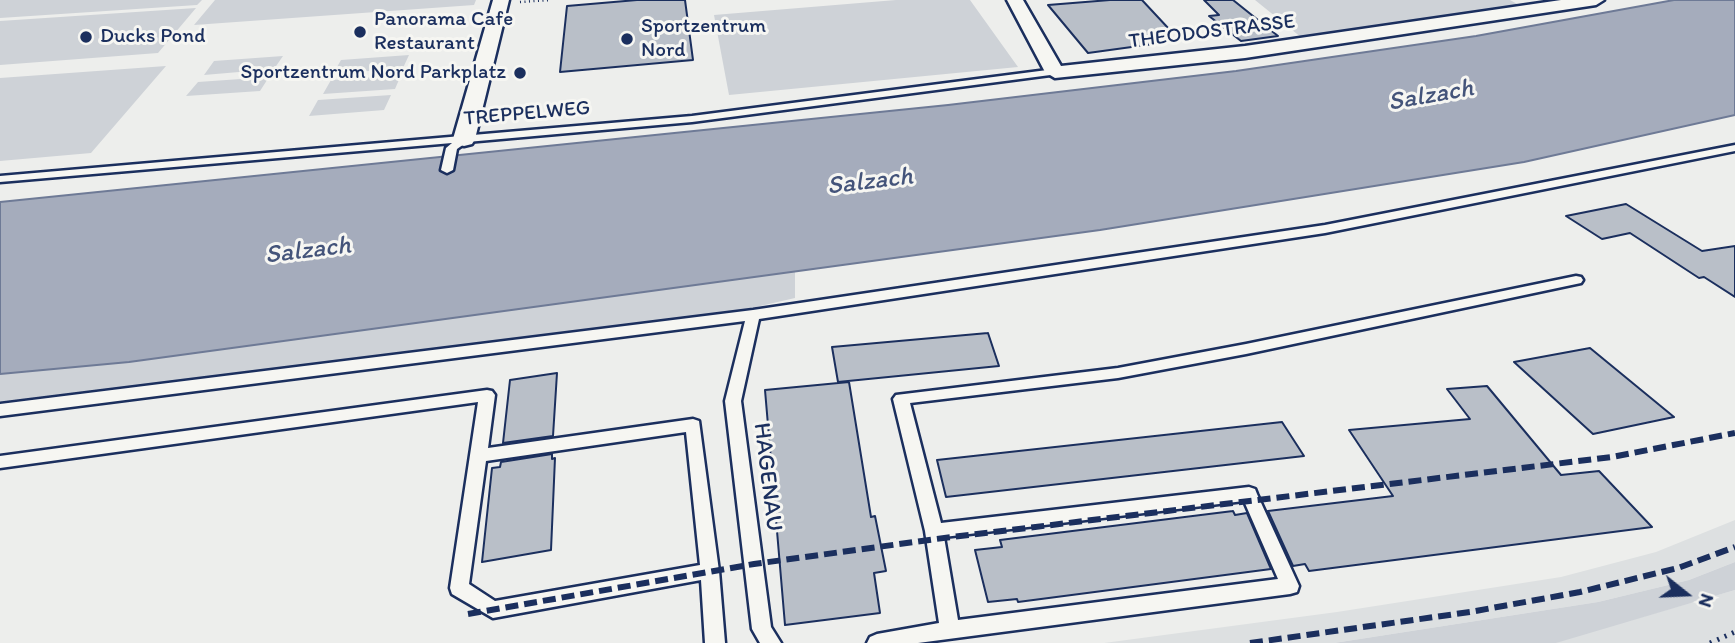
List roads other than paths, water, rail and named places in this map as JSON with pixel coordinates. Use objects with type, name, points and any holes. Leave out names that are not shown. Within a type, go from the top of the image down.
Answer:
[{"type":"street","points":[[1015,0],[1055,72]]},
{"type":"street","name":"THEODOSTRASSE","points":[[1055,72],[1245,52],[1583,1]]},
{"type":"street","points":[[464,139],[500,2]]},
{"type":"lane","name":"TREPPELWEG","points":[[0,179],[692,119],[1055,72]]},
{"type":"lane","points":[[447,170],[452,148],[464,139]]},
{"type":"lane","points":[[0,410],[753,315],[1325,229],[1735,149]]},
{"type":"lane","points":[[950,630],[934,531],[901,399],[1118,373],[1576,280]]},
{"type":"lane","name":"HAGENAU","points":[[753,315],[733,401],[762,629],[771,643]]},
{"type":"lane","points":[[0,462],[486,396],[459,588],[493,610],[710,571]]},
{"type":"lane","points":[[479,456],[694,425],[715,643]]},
{"type":"lane","points":[[877,643],[950,630],[1290,586],[1249,494],[934,531]]},
{"type":"water","name":"Salzach","points":[[1674,0],[1735,0],[1735,115],[1524,162],[1100,230],[129,362],[0,374],[0,202],[948,105],[1236,71],[1476,36]]},
{"type":"railway","points":[[468,614],[754,564],[936,539],[1612,457],[1735,433]]},
{"type":"railway","points":[[1250,643],[1470,612],[1580,592],[1678,568],[1735,547]]},
{"type":"place","name":"Panorama Cafe Restaurant","points":[[360,32]]},
{"type":"place","name":"Ducks Pond","points":[[86,37]]},
{"type":"place","name":"Sportzentrum Nord","points":[[627,39]]},
{"type":"place","name":"Sportzentrum Nord Parkplatz","points":[[520,73]]}]
